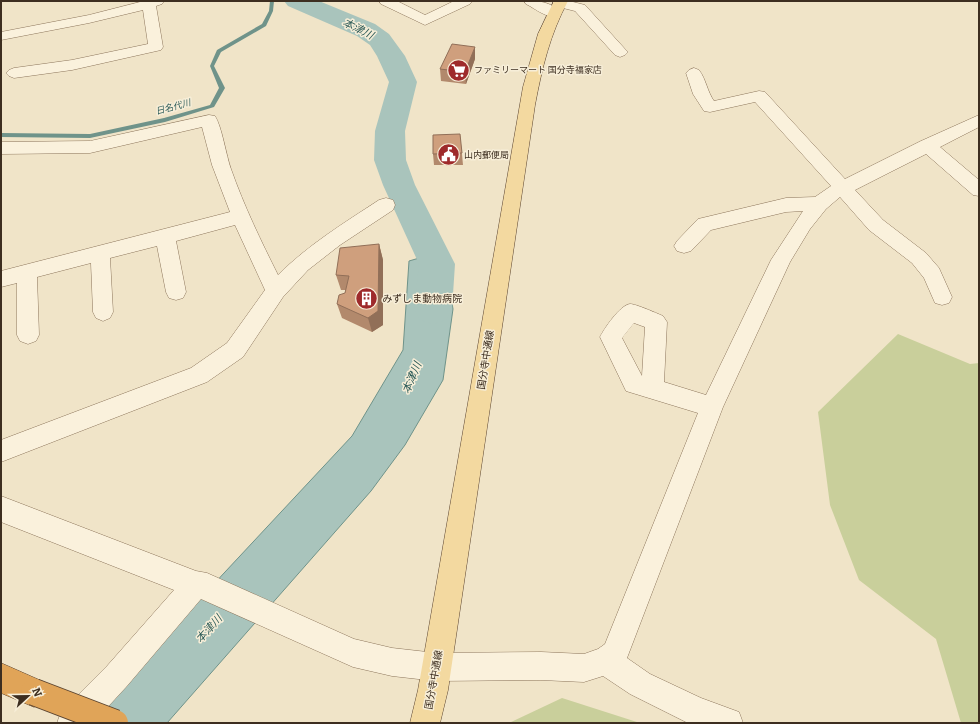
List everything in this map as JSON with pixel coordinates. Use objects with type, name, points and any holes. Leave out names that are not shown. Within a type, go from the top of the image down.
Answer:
[{"type":"highway","points":[[1,678],[115,723]]},
{"type":"main road","name":"国分寺中通線","points":[[425,723],[433,690],[535,62],[544,35],[558,6]]},
{"type":"street","points":[[386,1],[425,21],[465,1]]},
{"type":"street","points":[[532,1],[580,8],[620,52]]},
{"type":"street","points":[[1,36],[89,19],[153,3],[156,47],[72,65],[14,73]]},
{"type":"street","points":[[694,73],[701,94],[710,107],[759,96],[876,225],[919,258],[932,274],[942,297]]},
{"type":"street","points":[[1,148],[90,147],[209,120],[214,146],[239,217],[276,291]]},
{"type":"street","points":[[1,509],[201,586],[353,653],[392,662],[436,667],[541,666],[584,668],[606,661],[615,654],[712,407],[782,260],[803,224],[819,204],[842,189],[979,120]]},
{"type":"street","points":[[927,145],[979,190]]},
{"type":"street","points":[[684,246],[705,224],[786,204],[819,204]]},
{"type":"street","points":[[1,451],[199,375],[235,350],[276,291],[301,265],[333,240],[386,205]]},
{"type":"street","points":[[1,279],[239,217]]},
{"type":"street","points":[[165,236],[176,292]]},
{"type":"street","points":[[100,254],[104,312]]},
{"type":"street","points":[[27,272],[28,335]]},
{"type":"street","points":[[652,388],[712,407]]},
{"type":"street","points":[[72,723],[201,586]]},
{"type":"street","points":[[606,661],[640,684],[695,711],[728,723]]},
{"type":"green space","points":[[898,334],[970,364],[979,363],[979,723],[961,723],[936,639],[859,580],[830,505],[818,412]]},
{"type":"green space","points":[[562,698],[640,723],[509,723]]},
{"type":"water","points":[[443,251],[453,309],[443,380],[405,445],[371,491],[167,723],[84,723],[352,436],[403,350],[409,261]]},
{"type":"building","points":[[452,44],[475,47],[465,72],[440,69]]},
{"type":"building","points":[[460,134],[462,153],[433,154],[433,135]]},
{"type":"building","name":"みずしま動物病院","points":[[379,244],[378,311],[368,318],[337,304],[339,295],[345,293],[349,276],[336,275],[340,248]]},
{"type":"waterway","name":"日名代川","points":[[1,135],[90,136],[165,120],[212,106],[222,88],[212,66],[219,51],[264,25],[271,11],[272,1]]},
{"type":"waterway","name":"本津川","points":[[297,1],[366,30],[380,40],[391,56],[403,82],[390,131],[390,160],[399,185],[437,264],[433,309]]},
{"type":"place","name":"ファミリーマート 国分寺福家店","points":[[459,70]]},
{"type":"place","name":"山内郵便局","points":[[448,155]]},
{"type":"place","name":"みずしま動物病院","points":[[367,299]]}]
